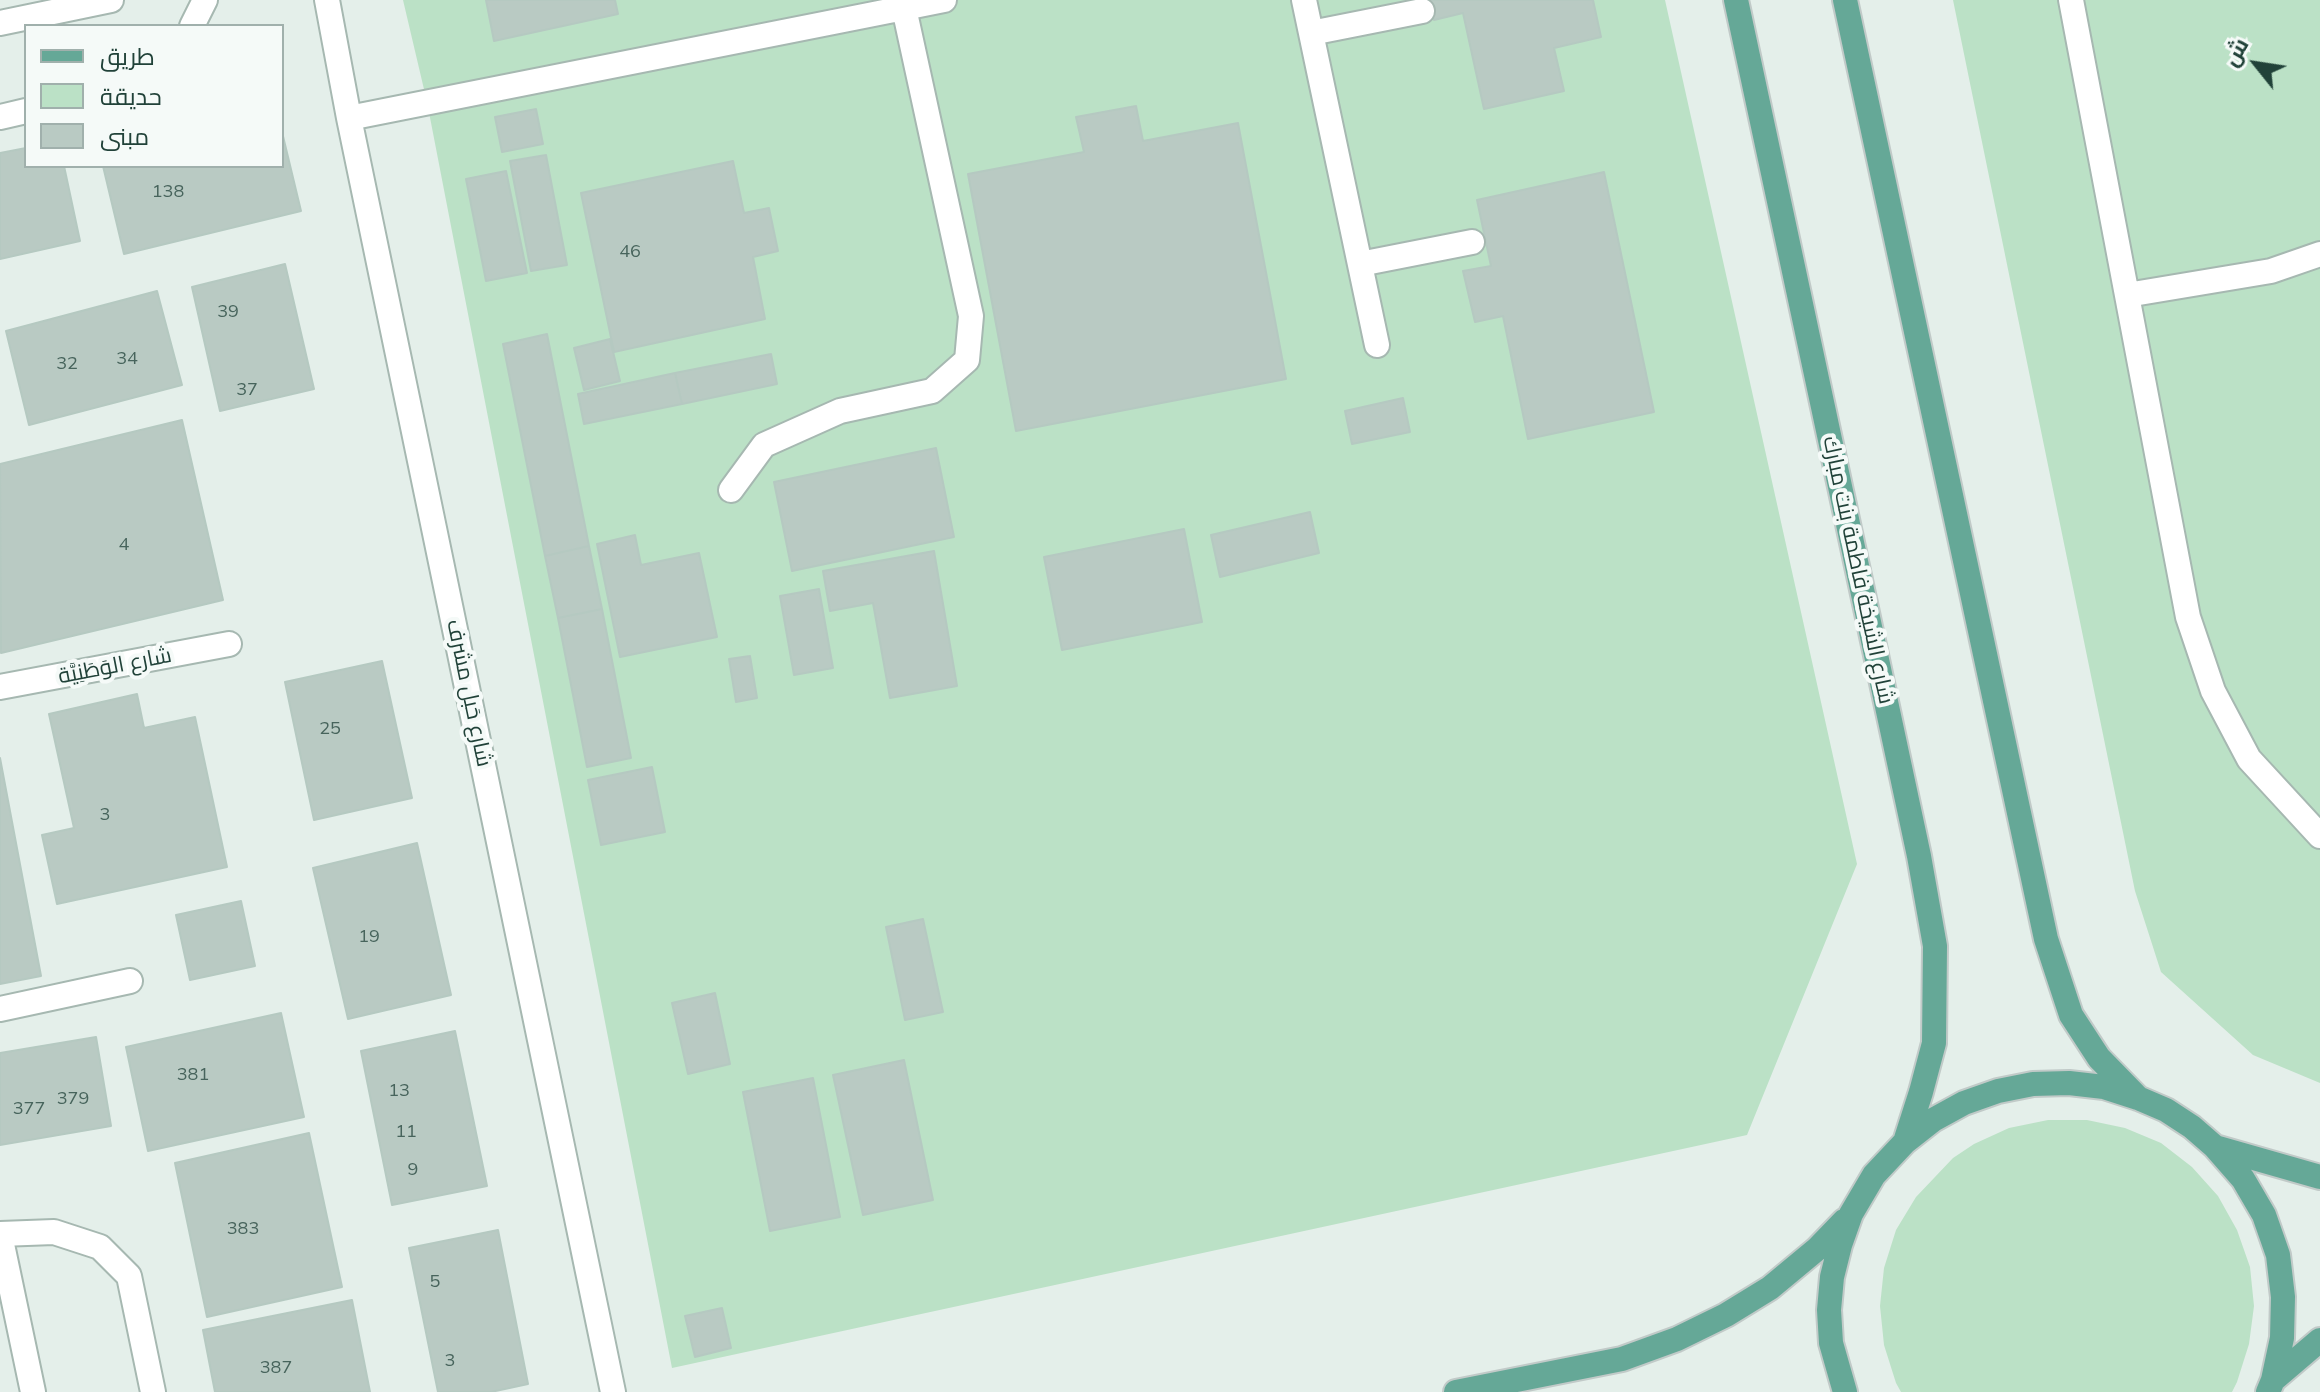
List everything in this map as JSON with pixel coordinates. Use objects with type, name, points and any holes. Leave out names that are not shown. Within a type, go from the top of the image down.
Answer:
[{"type":"main road","name":"شارع الشيخة فاطمة بنت مبارك","points":[[1736,0],[1919,856],[1935,946],[1934,1043],[1905,1142]]},
{"type":"main road","points":[[1845,0],[2046,939],[2071,1015],[2099,1058],[2138,1098]]},
{"type":"main road","points":[[1845,1392],[1831,1343],[1829,1310],[1840,1245],[1851,1214],[1874,1175],[1905,1142],[1933,1120],[1964,1103],[1998,1091],[2033,1084],[2069,1083],[2104,1087],[2166,1110],[2215,1147],[2243,1179],[2264,1215],[2278,1255],[2283,1297],[2282,1338],[2270,1386]]},
{"type":"main road","points":[[2215,1147],[2320,1177]]},
{"type":"main road","points":[[1456,1392],[1622,1359],[1677,1339],[1726,1315],[1770,1288],[1817,1249],[1851,1214]]},
{"type":"main road","points":[[2270,1386],[2320,1340]]},
{"type":"street","points":[[0,23],[111,0]]},
{"type":"street","points":[[193,24],[205,0]]},
{"type":"street","name":"شارع حَبل مشرف","points":[[327,0],[615,1390]]},
{"type":"street","points":[[349,118],[872,7],[904,8],[944,0]]},
{"type":"street","points":[[1304,0],[1377,345]]},
{"type":"street","points":[[2071,0],[2188,617],[2213,691],[2249,759],[2320,836]]},
{"type":"street","points":[[731,490],[764,445],[840,411],[932,391],[967,360],[971,316],[904,8]]},
{"type":"street","points":[[1311,33],[1422,11]]},
{"type":"street","points":[[0,117],[24,111]]},
{"type":"street","points":[[1360,264],[1472,242]]},
{"type":"street","points":[[2127,295],[2271,271],[2320,254]]},
{"type":"street","name":"شارع الوَطَنِيَّة","points":[[0,687],[229,644]]},
{"type":"street","points":[[0,1009],[130,981]]},
{"type":"street","points":[[33,1392],[0,1234],[54,1232],[77,1239],[100,1247],[129,1276],[153,1392]]},
{"type":"green space","points":[[403,0],[1665,0],[1857,864],[1747,1135],[672,1368],[427,102]]},
{"type":"green space","points":[[1953,0],[2320,0],[2320,1083],[2253,1055],[2161,972],[2135,891]]},
{"type":"green space","points":[[2048,1120],[2087,1120],[2125,1128],[2161,1143],[2192,1167],[2218,1196],[2237,1230],[2250,1267],[2254,1306],[2249,1344],[2232,1392],[1901,1392],[1884,1345],[1880,1306],[1884,1268],[1896,1230],[1916,1197],[1953,1158],[1974,1144],[2009,1128]]},
{"type":"building","points":[[486,0],[615,0],[618,14],[494,41]]},
{"type":"building","points":[[1429,0],[1593,0],[1601,37],[1554,48],[1564,91],[1484,109],[1463,13],[1434,20]]},
{"type":"building","points":[[1136,106],[1143,141],[1238,123],[1286,379],[1016,431],[968,174],[1084,152],[1076,117]]},
{"type":"building","points":[[536,109],[543,144],[502,152],[495,117]]},
{"type":"building","points":[[284,140],[301,211],[124,254],[103,168],[284,168]]},
{"type":"building","points":[[24,148],[24,168],[64,168],[80,241],[0,259],[0,153]]},
{"type":"building","points":[[546,155],[567,265],[531,271],[510,161]]},
{"type":"building","points":[[733,161],[744,213],[769,208],[778,251],[753,257],[765,319],[614,352],[581,193]]},
{"type":"building","points":[[506,171],[527,273],[486,281],[466,179]]},
{"type":"building","points":[[1604,172],[1654,412],[1528,439],[1503,316],[1475,322],[1463,271],[1491,266],[1477,200]]},
{"type":"building","points":[[285,264],[314,389],[220,411],[192,287]]},
{"type":"building","points":[[157,291],[182,385],[29,425],[6,331]]},
{"type":"building","points":[[547,334],[589,546],[545,556],[503,344]]},
{"type":"building","points":[[610,339],[620,381],[584,390],[574,348]]},
{"type":"building","points":[[771,354],[777,384],[682,404],[675,373]]},
{"type":"building","points":[[675,373],[682,404],[584,424],[578,394]]},
{"type":"building","points":[[1403,398],[1410,432],[1352,444],[1345,411]]},
{"type":"building","points":[[182,420],[223,600],[1,653],[0,464]]},
{"type":"building","points":[[936,448],[954,537],[792,571],[774,482]]},
{"type":"building","points":[[1310,512],[1319,553],[1220,577],[1211,535]]},
{"type":"building","points":[[1184,529],[1202,622],[1062,650],[1044,557]]},
{"type":"building","points":[[635,535],[641,565],[699,553],[717,637],[620,657],[597,544]]},
{"type":"building","points":[[589,546],[602,609],[558,618],[545,556]]},
{"type":"building","points":[[934,551],[957,686],[890,698],[873,603],[830,611],[823,571]]},
{"type":"building","points":[[819,589],[833,668],[794,675],[780,596]]},
{"type":"building","points":[[602,609],[631,758],[587,767],[558,618]]},
{"type":"building","points":[[750,656],[757,698],[736,702],[729,659]]},
{"type":"building","points":[[382,661],[412,798],[314,820],[285,682]]},
{"type":"building","points":[[137,694],[144,728],[195,717],[227,867],[57,904],[42,835],[74,828],[49,714]]},
{"type":"building","points":[[0,758],[41,976],[0,984]]},
{"type":"building","points":[[652,767],[665,832],[601,845],[588,780]]},
{"type":"building","points":[[417,843],[451,995],[348,1019],[313,868]]},
{"type":"building","points":[[241,901],[255,966],[190,980],[176,915]]},
{"type":"building","points":[[923,919],[943,1012],[905,1020],[886,927]]},
{"type":"building","points":[[715,993],[730,1064],[688,1074],[672,1003]]},
{"type":"building","points":[[281,1013],[304,1117],[148,1151],[126,1047]]},
{"type":"building","points":[[455,1031],[487,1186],[392,1205],[361,1051]]},
{"type":"building","points":[[96,1037],[111,1126],[0,1145],[0,1053]]},
{"type":"building","points":[[904,1060],[933,1200],[863,1215],[833,1075]]},
{"type":"building","points":[[813,1078],[840,1217],[770,1231],[743,1092]]},
{"type":"building","points":[[309,1133],[342,1287],[207,1317],[175,1163]]},
{"type":"building","points":[[498,1230],[528,1384],[491,1392],[438,1392],[409,1248]]},
{"type":"building","points":[[352,1300],[370,1392],[215,1392],[203,1330]]},
{"type":"building","points":[[722,1308],[731,1348],[695,1357],[685,1316]]}]
